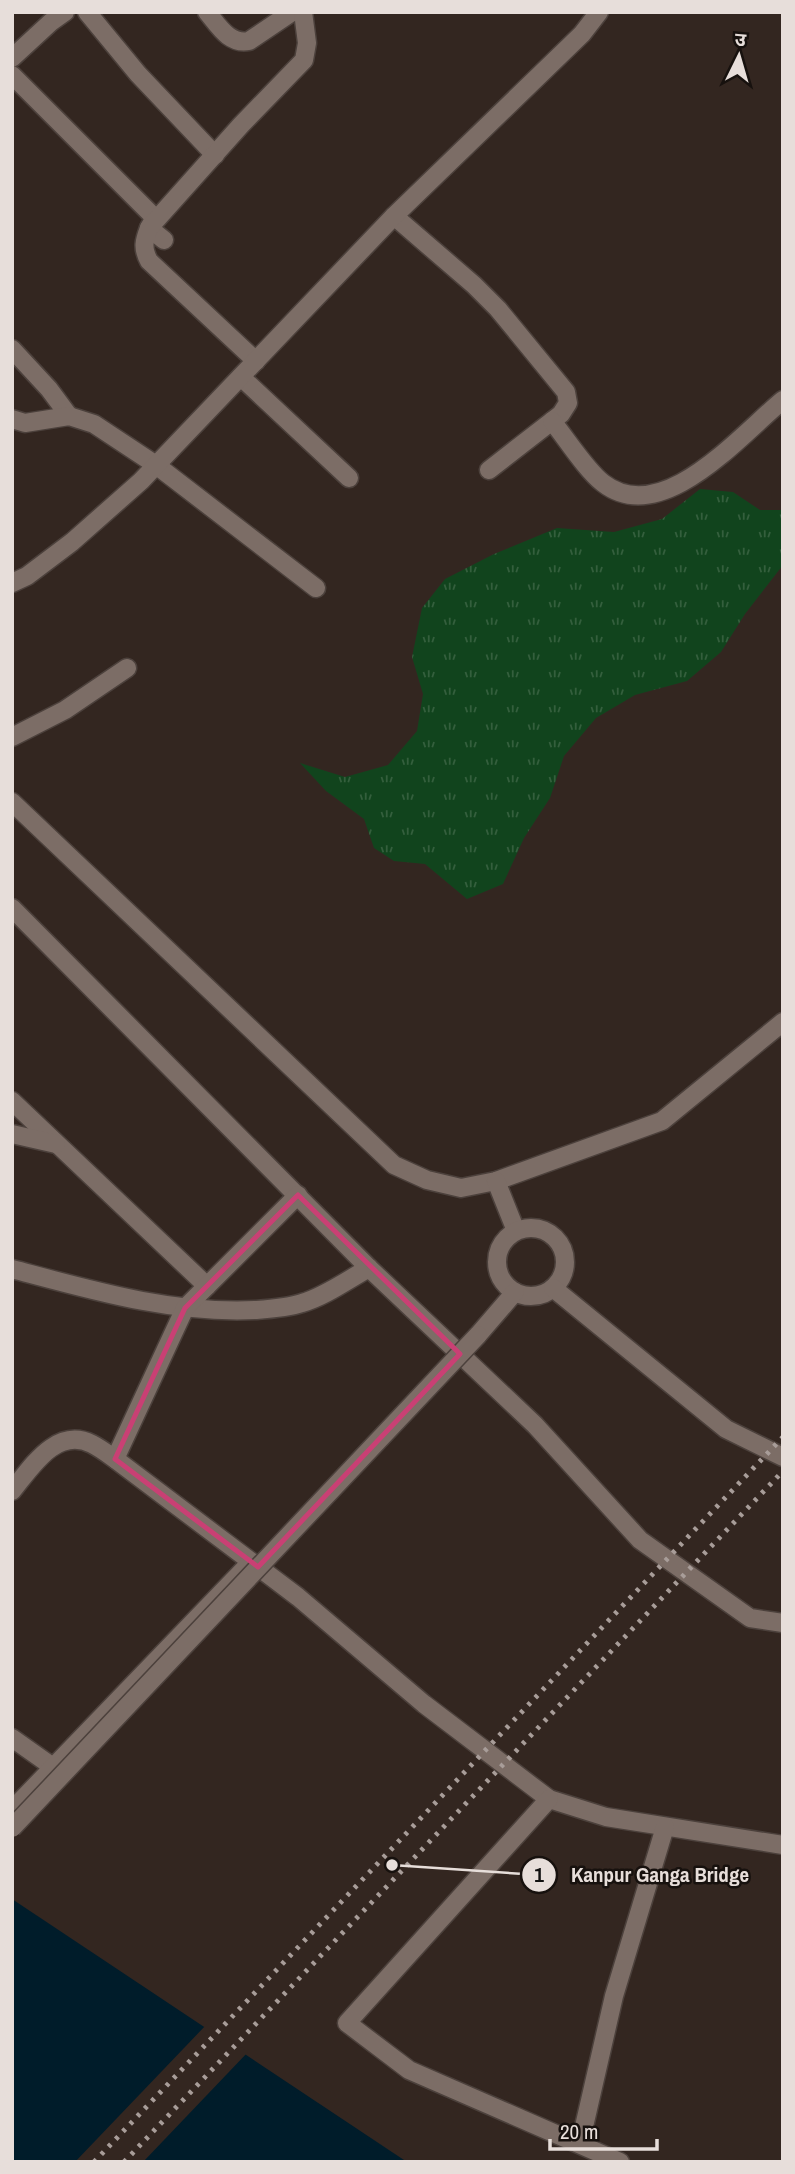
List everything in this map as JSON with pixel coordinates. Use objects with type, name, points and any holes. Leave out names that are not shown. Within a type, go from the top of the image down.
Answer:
[{"type":"street","points":[[12,58],[65,12]]},
{"type":"street","points":[[87,12],[138,74],[215,155]]},
{"type":"street","points":[[206,12],[232,40],[243,43],[292,12]]},
{"type":"street","points":[[149,228],[304,60],[307,43],[303,12]]},
{"type":"street","points":[[12,583],[27,576],[72,542],[156,466],[589,16]]},
{"type":"street","points":[[12,75],[155,219],[144,240],[144,251],[149,261],[256,362]]},
{"type":"street","points":[[394,216],[498,309],[566,392],[568,403],[565,409],[489,470]]},
{"type":"street","points":[[149,228],[164,240]]},
{"type":"street","points":[[12,349],[49,389],[69,416]]},
{"type":"street","points":[[241,377],[349,478]]},
{"type":"street","points":[[552,421],[601,482],[629,496],[646,497],[665,492],[686,481],[783,400]]},
{"type":"street","points":[[12,419],[25,423],[69,416],[94,424],[156,466],[316,589]]},
{"type":"street","points":[[12,737],[65,710],[127,668]]},
{"type":"street","points":[[12,802],[394,1165],[427,1180],[461,1188],[496,1181],[663,1121],[783,1022]]},
{"type":"street","points":[[12,908],[369,1268],[535,1425],[640,1540],[750,1618],[783,1623]]},
{"type":"street","points":[[12,1101],[207,1286]]},
{"type":"street","points":[[12,1134],[57,1144]]},
{"type":"street","points":[[496,1181],[516,1231]]},
{"type":"street","points":[[115,1459],[185,1308],[298,1195]]},
{"type":"street","points":[[540,1229],[551,1234],[560,1243],[565,1267],[553,1288],[541,1294],[528,1295],[515,1292],[504,1283],[498,1269],[498,1254],[504,1240],[516,1231],[540,1229]]},
{"type":"street","points":[[12,1269],[96,1291],[185,1308],[260,1309],[303,1303],[369,1268]]},
{"type":"street","points":[[553,1288],[726,1429],[783,1457]]},
{"type":"street","points":[[12,1828],[478,1335],[515,1292]]},
{"type":"street","points":[[12,1491],[46,1450],[62,1441],[90,1443],[298,1597],[424,1704],[549,1799],[606,1817],[783,1845]]},
{"type":"street","points":[[12,1810],[251,1562]]},
{"type":"street","points":[[12,1738],[53,1767]]},
{"type":"street","points":[[549,1799],[347,2023],[409,2070],[620,2162]]},
{"type":"street","points":[[580,2144],[614,1996],[665,1827]]},
{"type":"highlighted area","points":[[298,1195],[460,1354],[258,1567],[115,1459],[185,1308]]},
{"type":"green space","points":[[700,489],[733,492],[760,510],[783,510],[783,565],[745,614],[721,652],[687,681],[635,695],[596,718],[564,756],[550,798],[524,838],[503,884],[467,899],[425,864],[394,861],[374,848],[364,819],[326,791],[300,763],[345,777],[388,765],[417,731],[423,694],[412,657],[422,608],[445,579],[494,554],[557,528],[614,532],[662,519]]},
{"type":"water","points":[[12,1899],[407,2162],[12,2162]]},
{"type":"pier","points":[[207,2024],[248,2052],[143,2162],[75,2162]]},
{"type":"railway","points":[[94,2162],[783,1437]]},
{"type":"railway","points":[[124,2162],[783,1471]]},
{"type":"place","name":"Kanpur Ganga Bridge","points":[[392,1865]]}]
